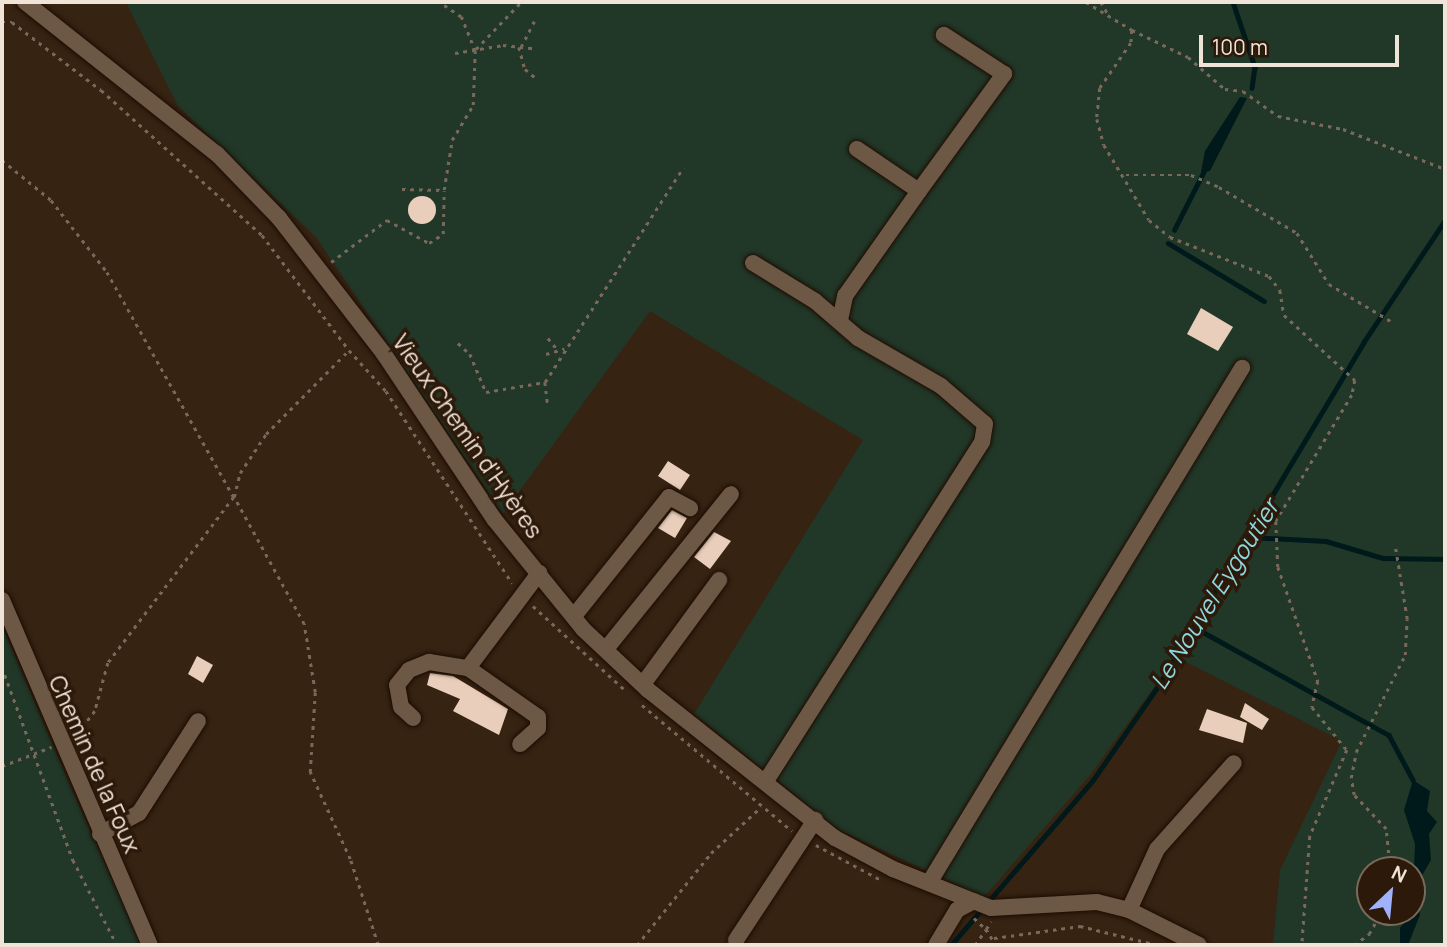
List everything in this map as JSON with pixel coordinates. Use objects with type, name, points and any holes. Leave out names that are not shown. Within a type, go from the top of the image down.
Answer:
[{"type":"street","name":"Vieux Chemin d'Hyères","points":[[25,2],[217,155],[321,271],[539,573],[574,616],[643,684],[855,851],[992,908],[1097,902],[1129,910]]},
{"type":"street","points":[[839,320],[845,296],[1004,74],[944,35]]},
{"type":"street","points":[[857,149],[919,191]]},
{"type":"street","points":[[753,263],[976,411],[985,424],[982,442],[766,781]]},
{"type":"street","points":[[929,883],[1242,368]]},
{"type":"street","points":[[606,649],[731,494]]},
{"type":"street","points":[[574,616],[669,497],[690,508]]},
{"type":"street","points":[[468,668],[539,573]]},
{"type":"street","points":[[643,684],[719,580]]},
{"type":"street","name":"Chemin de la Foux","points":[[2,600],[6,621],[150,945]]},
{"type":"street","points":[[413,718],[401,707],[397,685],[409,670],[429,662],[468,668],[538,717],[538,728],[520,744]]},
{"type":"street","points":[[100,834],[139,813],[198,721]]},
{"type":"street","points":[[1189,943],[1129,910],[1157,849],[1234,763]]},
{"type":"street","points":[[736,940],[815,820]]},
{"type":"street","points":[[936,945],[957,910],[974,901]]},
{"type":"path","points":[[321,271],[387,220],[429,243],[443,234],[444,190],[452,140],[473,105],[475,51],[461,17],[439,2]]},
{"type":"path","points":[[475,51],[521,2]]},
{"type":"path","points":[[1087,2],[1132,30],[1188,57],[1226,89],[1243,91],[1278,116],[1366,136],[1445,169]]},
{"type":"path","points":[[1101,2],[1109,16]]},
{"type":"path","points":[[536,18],[520,47],[525,69],[537,79]]},
{"type":"path","points":[[2,22],[12,22],[101,90],[262,235],[349,349],[386,391],[498,569],[524,595]]},
{"type":"path","points":[[1132,30],[1131,43],[1100,88],[1097,119],[1104,145],[1126,175],[1149,220],[1170,237],[1269,276],[1280,290],[1284,315],[1354,380],[1352,395],[1291,490],[1276,532],[1277,545],[1317,687],[1312,707],[1347,750],[1310,836],[1301,945]]},
{"type":"path","points":[[455,53],[533,48]]},
{"type":"path","points":[[2,160],[51,200],[107,272],[304,624],[315,692],[310,772],[350,859],[378,945]]},
{"type":"path","points":[[548,406],[545,382],[683,168]]},
{"type":"path","points":[[1126,175],[1196,176],[1206,180],[1297,233],[1329,284],[1394,323]]},
{"type":"path","points":[[402,189],[444,190]]},
{"type":"path","points":[[548,338],[556,348]]},
{"type":"path","points":[[458,343],[470,354],[486,392],[545,382]]},
{"type":"path","points":[[546,354],[556,348],[564,349]]},
{"type":"path","points":[[2,766],[60,743],[86,729],[108,663],[234,498],[251,450],[349,349]]},
{"type":"path","points":[[1389,856],[1386,829],[1354,795],[1351,778],[1369,726],[1405,654],[1395,549]]},
{"type":"path","points":[[2,667],[29,754],[117,945]]},
{"type":"path","points":[[637,945],[711,853],[761,807]]},
{"type":"path","points":[[994,938],[1080,926],[1158,945]]},
{"type":"path","points":[[1353,945],[1369,934],[1373,926]]},
{"type":"path","points":[[975,945],[986,929],[996,945]]},
{"type":"green space","points":[[126,2],[1445,2],[1445,945],[1273,945],[1280,870],[1342,741],[1176,657],[1090,775],[984,897],[839,830],[694,714],[863,440],[650,311],[503,514],[316,237],[178,106]]},
{"type":"green space","points":[[2,626],[74,795],[142,945],[2,945]]},
{"type":"water","points":[[1240,97],[1247,98],[1210,171],[1201,172],[1205,151]]},
{"type":"water","points":[[1413,780],[1430,791],[1427,811],[1437,822],[1429,834],[1431,860],[1426,869],[1426,856],[1414,856],[1415,844],[1404,810]]},
{"type":"water","points":[[1416,926],[1408,945],[1400,945],[1400,928]]},
{"type":"building","points":[[422,196],[432,200],[436,210],[432,220],[422,224],[412,220],[408,210],[412,200]]},
{"type":"building","points":[[1201,308],[1233,327],[1218,351],[1187,334]]},
{"type":"building","points":[[668,461],[690,475],[680,490],[658,476]]},
{"type":"building","points":[[672,510],[687,518],[675,538],[658,528]]},
{"type":"building","points":[[714,532],[731,541],[710,569],[694,557]]},
{"type":"building","points":[[197,656],[213,665],[203,683],[188,674]]},
{"type":"building","points":[[430,673],[453,676],[508,709],[499,735],[453,711],[460,699],[427,685]]},
{"type":"building","points":[[1245,703],[1269,719],[1262,730],[1240,717]]},
{"type":"building","points":[[1207,709],[1247,723],[1243,743],[1199,730]]},
{"type":"waterway","points":[[1233,2],[1255,67],[1252,88]]},
{"type":"waterway","points":[[1174,230],[1205,169]]},
{"type":"waterway","name":"Le Nouvel Eygoutier","points":[[951,945],[1093,780],[1158,686],[1363,343],[1445,220]]},
{"type":"waterway","points":[[1168,243],[1264,301]]},
{"type":"waterway","points":[[1250,537],[1326,541],[1383,558],[1445,559]]},
{"type":"waterway","points":[[1194,627],[1389,735],[1413,780]]}]
